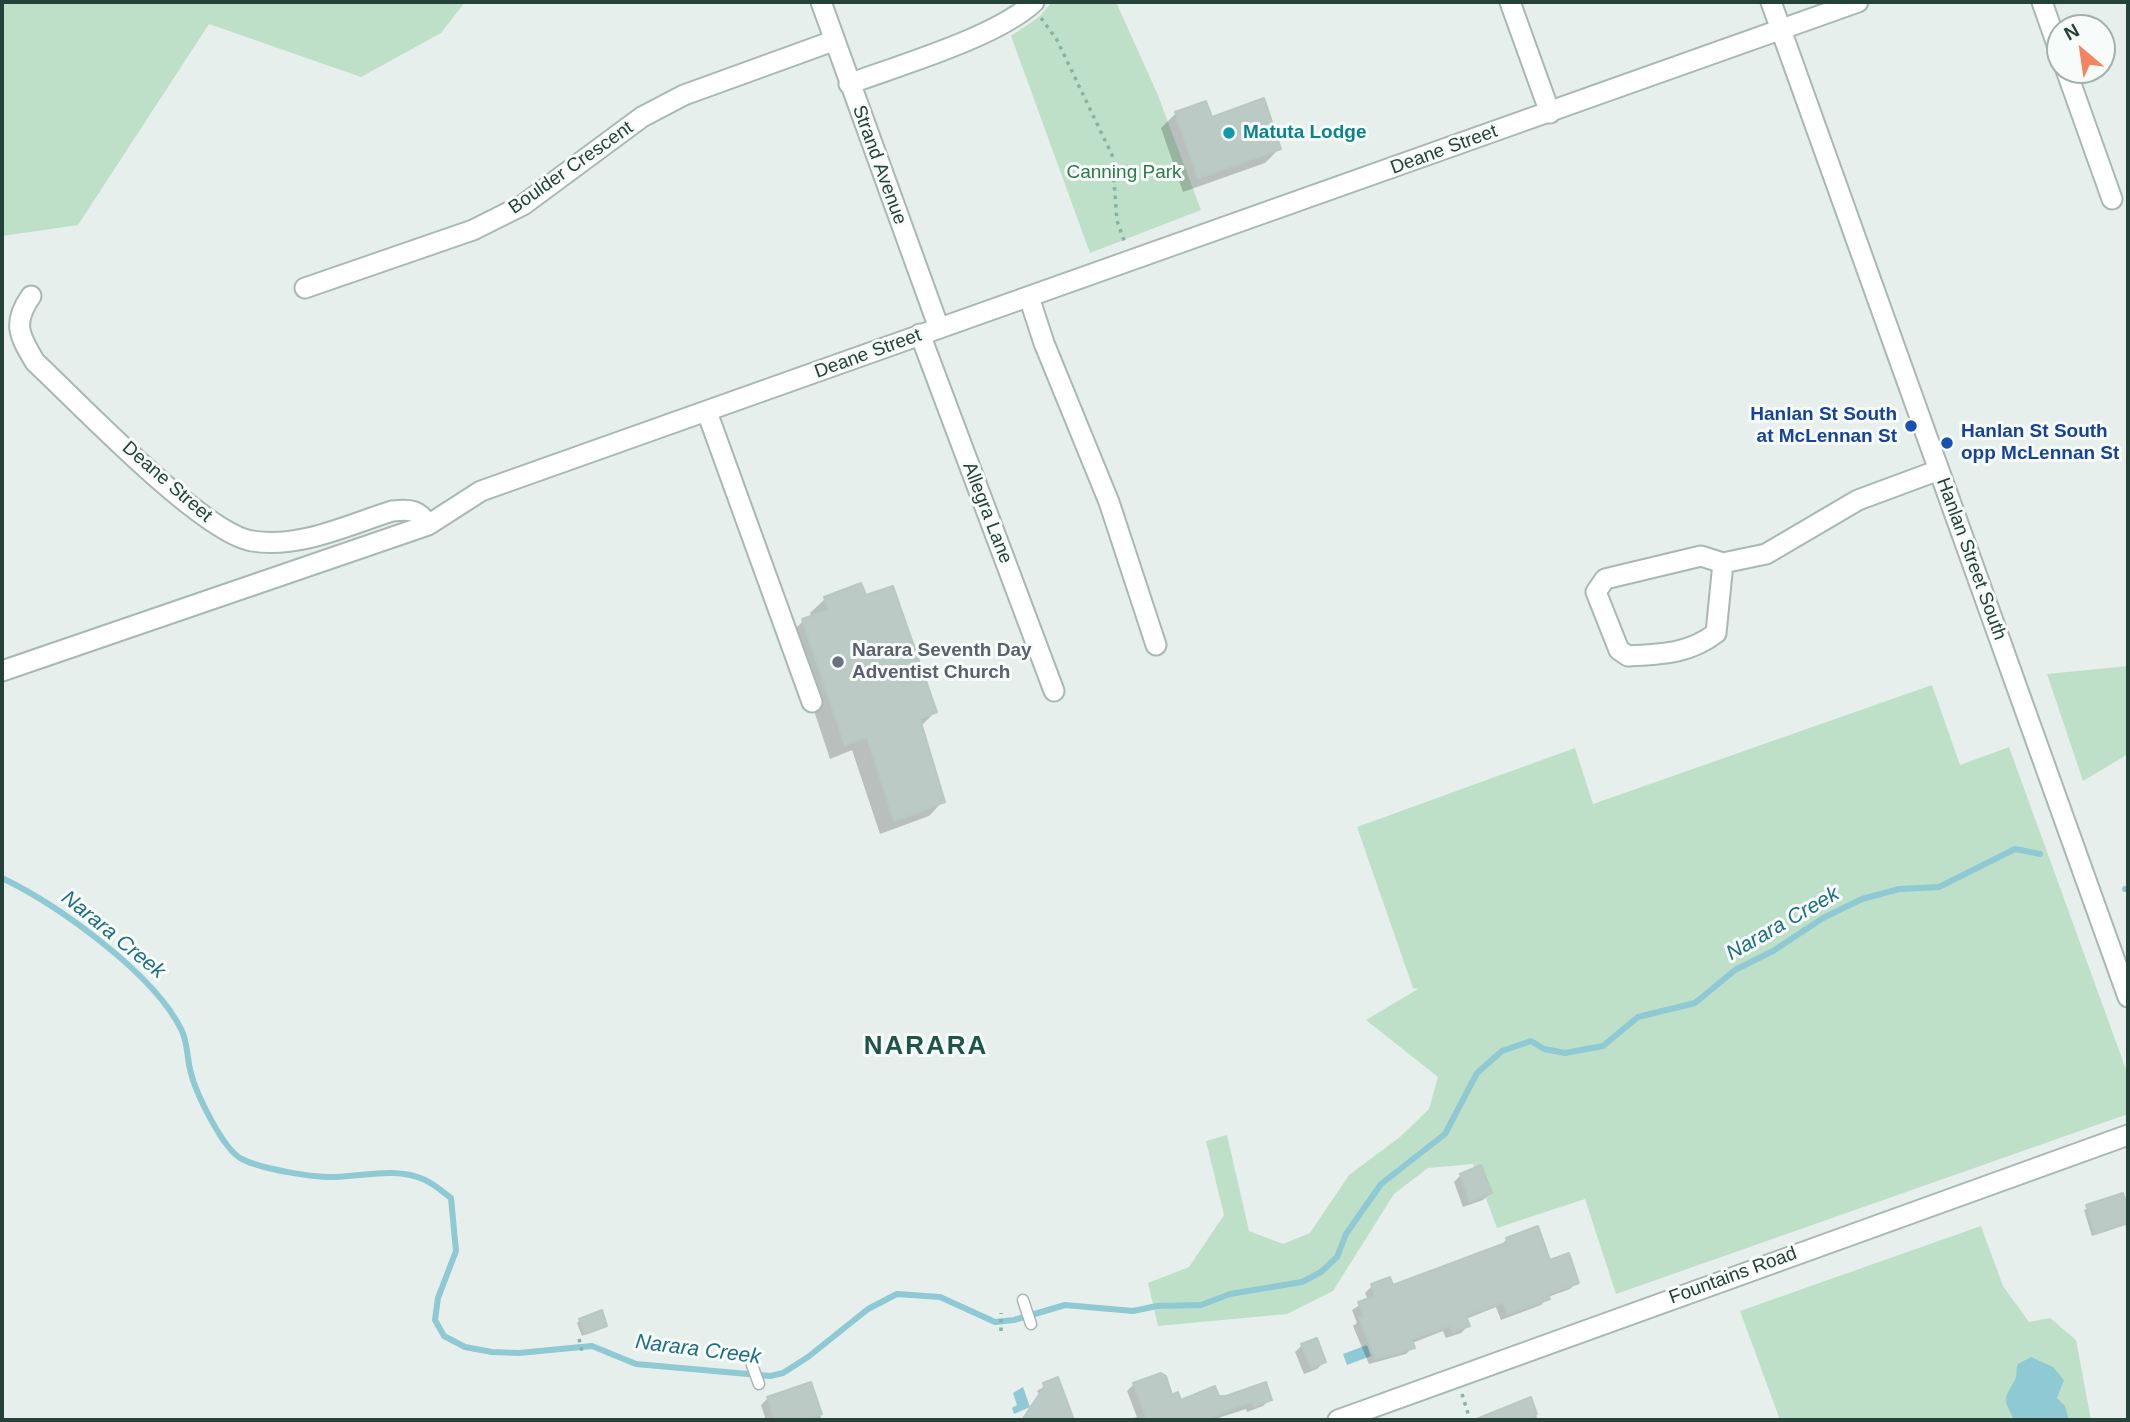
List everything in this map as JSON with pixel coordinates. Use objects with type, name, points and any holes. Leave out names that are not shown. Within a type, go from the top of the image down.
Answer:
[{"type":"street","name":"Strand Avenue","points":[[821,2],[930,331]]},
{"type":"street","points":[[1510,2],[1550,113]]},
{"type":"street","name":"Hanlan Street South","points":[[1770,2],[2128,997]]},
{"type":"street","name":"Deane Street","points":[[2,671],[428,526],[481,491],[1857,2]]},
{"type":"street","points":[[849,84],[962,42],[1024,12],[1033,3]]},
{"type":"street","name":"Boulder Crescent","points":[[305,288],[473,230],[523,205],[642,117],[684,95],[833,41]]},
{"type":"street","points":[[2071,84],[2112,199]]},
{"type":"street","name":"Deane Street","points":[[31,296],[20,312],[18,323],[23,342],[35,362],[179,497],[237,537],[252,541],[289,542],[392,511],[408,510],[423,516],[428,526]]},
{"type":"street","points":[[1029,297],[1044,343],[1109,502],[1156,645]]},
{"type":"street","name":"Allegra Lane","points":[[930,331],[1055,691]]},
{"type":"street","points":[[707,412],[812,702]]},
{"type":"street","points":[[1723,563],[1716,633],[1700,645],[1682,652],[1628,656],[1619,650],[1597,592],[1605,579],[1701,555],[1723,563],[1766,554],[1858,499],[1939,470]]},
{"type":"street","name":"Fountains Road","points":[[1338,1420],[2128,1135]]},
{"type":"lane","points":[[1023,1300],[1031,1324]]},
{"type":"lane","points":[[752,1365],[759,1384]]},
{"type":"path","points":[[1033,3],[1057,40],[1112,155],[1117,221],[1124,240]]},
{"type":"path","points":[[1001,1331],[1002,1312]]},
{"type":"path","points":[[579,1339],[583,1355]]},
{"type":"path","points":[[1457,1375],[1470,1420]]},
{"type":"green space","points":[[2,2],[465,2],[441,33],[361,77],[209,24],[78,225],[2,236]]},
{"type":"green space","name":"Canning Park","points":[[1052,2],[1116,2],[1157,93],[1201,210],[1090,253],[1011,36],[1039,17]]},
{"type":"green space","points":[[2128,666],[2128,754],[2083,781],[2047,674]]},
{"type":"green space","points":[[1932,685],[1960,765],[2009,747],[2128,1075],[2128,1114],[1616,1294],[1585,1199],[1497,1228],[1473,1164],[1428,1168],[1394,1194],[1333,1291],[1287,1314],[1158,1326],[1148,1283],[1189,1267],[1224,1215],[1206,1141],[1227,1135],[1249,1231],[1283,1244],[1310,1233],[1349,1175],[1400,1137],[1429,1109],[1438,1077],[1366,1020],[1418,989],[1413,988],[1357,827],[1575,748],[1593,804]]},
{"type":"green space","points":[[1981,1226],[2003,1286],[2029,1322],[2050,1318],[2076,1340],[2091,1420],[1780,1420],[1740,1311]]},
{"type":"water","points":[[1367,1345],[1371,1356],[1347,1365],[1343,1354]]},
{"type":"water","points":[[2031,1357],[2053,1367],[2064,1380],[2057,1398],[2065,1406],[2069,1420],[2014,1420],[2006,1397],[2016,1378],[2018,1364]]},
{"type":"water","points":[[1023,1387],[1030,1407],[1014,1414],[1012,1408],[1017,1405],[1013,1393]]},
{"type":"building","name":"Matuta Lodge","points":[[1264,98],[1281,149],[1198,178],[1175,112],[1206,101],[1212,117]]},
{"type":"building","name":"Narara Seventh Day Adventist Church","points":[[861,583],[866,595],[893,586],[937,712],[920,719],[945,802],[894,821],[867,737],[845,745],[802,619],[828,610],[824,597]]},
{"type":"building","points":[[1481,1165],[1492,1193],[1470,1202],[1460,1174]]},
{"type":"building","points":[[2123,1193],[2128,1208],[2128,1223],[2095,1234],[2086,1205]]},
{"type":"building","points":[[1538,1226],[1550,1260],[1569,1253],[1579,1283],[1548,1294],[1550,1299],[1508,1314],[1503,1302],[1466,1316],[1470,1326],[1453,1332],[1450,1326],[1412,1339],[1415,1348],[1376,1359],[1359,1318],[1364,1316],[1358,1302],[1375,1296],[1371,1284],[1390,1277],[1393,1285],[1508,1242],[1506,1238]]},
{"type":"building","points":[[602,1310],[607,1326],[585,1334],[579,1319]]},
{"type":"building","points":[[1317,1338],[1326,1362],[1311,1368],[1301,1344]]},
{"type":"building","points":[[1161,1373],[1166,1376],[1172,1395],[1178,1392],[1181,1400],[1215,1386],[1219,1396],[1226,1396],[1266,1382],[1272,1400],[1254,1406],[1253,1403],[1244,1404],[1204,1420],[1147,1420],[1133,1383]]},
{"type":"building","points":[[1058,1377],[1074,1420],[1022,1420],[1044,1387],[1043,1383]]},
{"type":"building","points":[[811,1382],[822,1414],[803,1420],[775,1420],[767,1397]]},
{"type":"building","points":[[1531,1397],[1537,1414],[1522,1420],[1474,1420]]},
{"type":"waterway","name":"Narara Creek","points":[[2,878],[50,905],[103,943],[128,965],[169,1009],[182,1031],[194,1082],[204,1107],[227,1145],[242,1159],[274,1169],[315,1176],[381,1173],[414,1176],[451,1198],[456,1251],[438,1298],[435,1320],[444,1336],[465,1347],[492,1352],[519,1353],[592,1346],[636,1364],[770,1376],[783,1373],[808,1357],[868,1309],[897,1294],[940,1297],[995,1322],[1014,1320],[1065,1305],[1133,1311],[1157,1306],[1201,1305],[1230,1294],[1302,1282],[1321,1272],[1337,1257],[1346,1234],[1381,1184],[1445,1134],[1477,1073],[1502,1051],[1531,1041],[1544,1049],[1565,1053],[1603,1046],[1638,1017],[1695,1003],[1735,970],[1773,951],[1823,918],[1862,899],[1899,889],[1939,887],[2015,849],[2040,854]]},
{"type":"place","name":"Matuta Lodge","points":[[1229,133]]},
{"type":"place","name":"Hanlan St South at McLennan St","points":[[1911,426]]},
{"type":"place","name":"Hanlan St South opp McLennan St","points":[[1947,443]]},
{"type":"place","name":"Narara Seventh Day Adventist Church","points":[[838,662]]},
{"type":"district","name":"NARARA","points":[[926,1047]]}]
